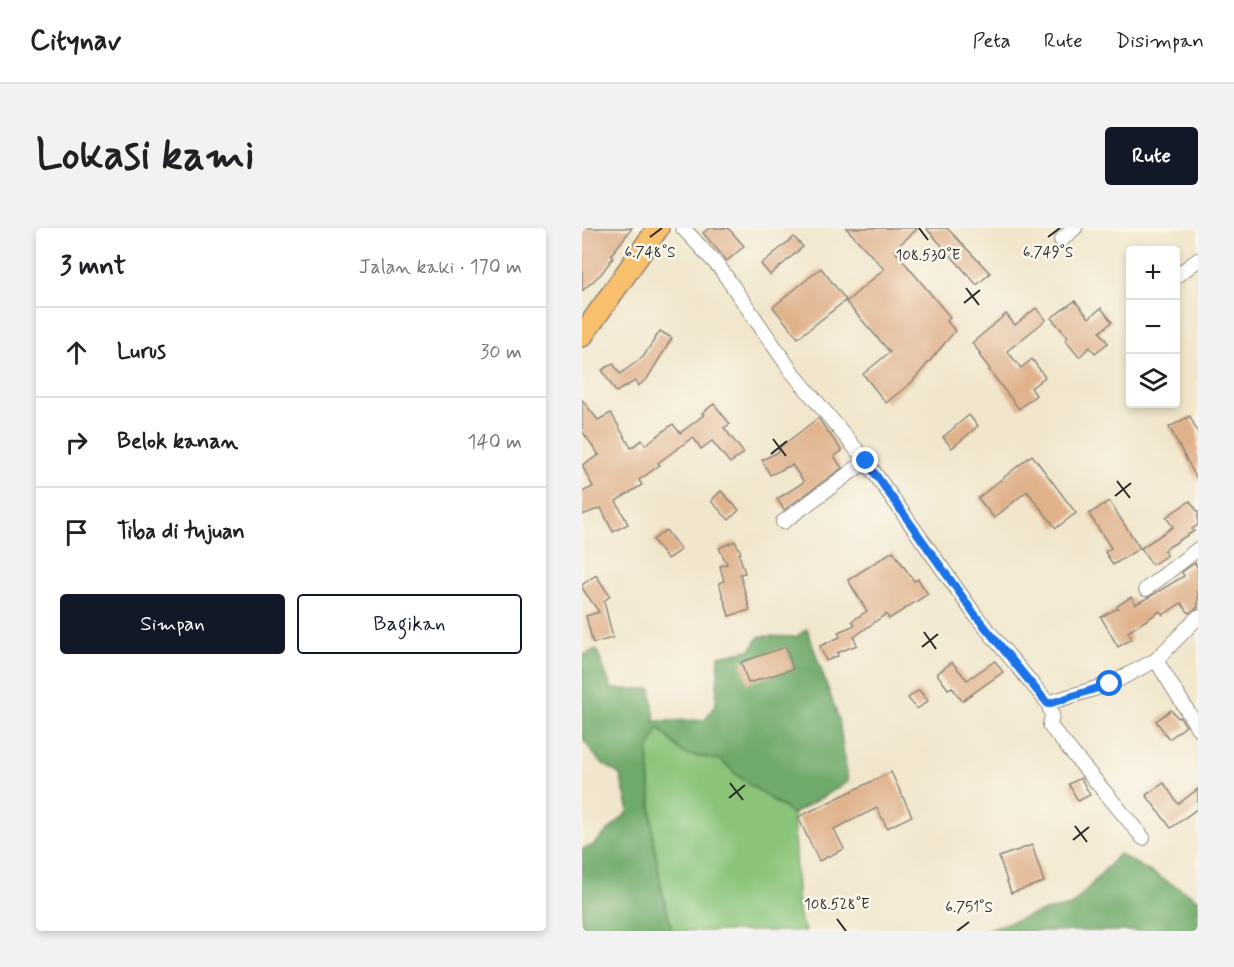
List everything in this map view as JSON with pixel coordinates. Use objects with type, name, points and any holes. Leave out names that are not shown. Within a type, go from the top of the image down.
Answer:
[{"type":"main road","points":[[582,336],[658,228]]},
{"type":"street","points":[[683,228],[720,268],[792,372],[866,461],[976,616],[1048,704],[1052,715],[1050,726],[1143,838]]},
{"type":"street","points":[[1061,240],[1075,228]]},
{"type":"street","points":[[1180,273],[1198,260]]},
{"type":"street","points":[[783,522],[866,461]]},
{"type":"street","points":[[1146,589],[1198,549]]},
{"type":"street","points":[[1048,704],[1110,684],[1156,660],[1198,617]]},
{"type":"street","points":[[1156,660],[1198,728]]},
{"type":"green space","points":[[807,629],[839,720],[848,782],[793,814],[739,777],[721,760],[684,754],[659,728],[648,751],[653,838],[672,931],[582,931],[582,849],[592,846],[629,811],[620,775],[599,761],[582,738],[582,656],[596,649],[612,689],[651,689],[655,721],[705,720],[716,704],[719,656],[750,650],[760,636],[796,637]]},
{"type":"green space","points":[[659,728],[684,754],[721,760],[739,777],[793,814],[798,913],[805,931],[672,931],[653,838],[648,751]]},
{"type":"green space","points":[[1119,854],[1198,899],[1198,931],[982,931],[1040,912],[1072,906]]},
{"type":"building","points":[[582,228],[632,228],[611,255],[613,258],[601,274],[582,291]]},
{"type":"building","points":[[709,228],[728,228],[744,246],[727,261],[703,233]]},
{"type":"building","points":[[846,228],[918,228],[894,250],[950,317],[947,321],[955,331],[912,382],[886,403],[863,374],[890,352],[846,302],[884,269]]},
{"type":"building","points":[[926,228],[947,228],[990,273],[977,285]]},
{"type":"building","points":[[794,237],[803,247],[770,275],[761,264]]},
{"type":"building","points":[[821,268],[846,300],[798,338],[773,307]]},
{"type":"building","points":[[1075,301],[1089,318],[1101,308],[1112,322],[1100,332],[1108,343],[1095,353],[1090,347],[1079,357],[1065,340],[1068,337],[1051,318]]},
{"type":"building","points":[[1036,308],[1046,320],[1007,351],[1021,368],[1032,359],[1045,377],[1031,388],[1036,395],[1019,409],[989,370],[972,343],[1006,314],[1015,325]]},
{"type":"building","points":[[660,331],[672,338],[647,379],[638,386],[635,381],[616,392],[602,370],[613,363],[620,374],[643,357]]},
{"type":"building","points":[[582,400],[598,420],[611,413],[631,448],[642,440],[645,445],[673,424],[680,433],[704,415],[702,413],[714,404],[730,424],[724,428],[744,453],[730,463],[712,441],[701,449],[693,437],[639,480],[642,485],[616,501],[628,524],[613,532],[601,508],[582,515],[582,492],[593,487],[582,465],[599,455],[582,431]]},
{"type":"building","points":[[969,415],[978,426],[952,448],[943,437]]},
{"type":"building","points":[[1190,416],[1198,433],[1198,481],[1169,427]]},
{"type":"building","points":[[818,418],[842,451],[834,456],[842,468],[784,510],[777,499],[804,482],[792,465],[770,475],[762,460],[780,451],[778,449]]},
{"type":"building","points":[[1032,455],[1076,513],[1056,528],[1027,491],[994,518],[978,498]]},
{"type":"building","points":[[721,491],[739,510],[729,520],[711,501]]},
{"type":"building","points":[[1109,501],[1140,548],[1113,565],[1105,552],[1111,548],[1089,514]]},
{"type":"building","points":[[1190,501],[1198,512],[1198,525],[1192,529],[1194,531],[1164,550],[1167,555],[1152,565],[1141,548],[1173,527],[1166,517]]},
{"type":"building","points":[[666,530],[681,550],[667,559],[653,540]]},
{"type":"building","points":[[735,541],[741,553],[739,554],[745,573],[740,574],[750,610],[729,616],[719,583],[724,581],[720,566],[727,564],[719,548]]},
{"type":"building","points":[[893,551],[914,581],[918,579],[928,594],[889,619],[886,614],[854,637],[857,645],[837,653],[838,656],[826,661],[820,646],[840,637],[838,632],[855,625],[852,621],[867,611],[848,580]]},
{"type":"building","points":[[1195,563],[1198,568],[1198,607],[1189,613],[1181,603],[1163,615],[1160,611],[1128,632],[1132,639],[1118,647],[1101,617],[1118,608],[1117,606],[1131,597],[1136,604],[1151,596],[1184,576],[1182,572]]},
{"type":"building","points":[[596,575],[610,596],[604,601],[613,638],[593,643],[586,616],[599,612],[582,585]]},
{"type":"building","points":[[786,647],[793,669],[748,683],[741,662]]},
{"type":"building","points":[[995,661],[1003,672],[962,701],[952,687],[948,689],[937,674],[952,662],[967,680]]},
{"type":"building","points":[[919,690],[928,701],[917,709],[908,698]]},
{"type":"building","points":[[1171,710],[1186,726],[1169,739],[1156,721]]},
{"type":"building","points":[[891,772],[912,816],[887,828],[877,808],[834,829],[844,849],[819,861],[798,817]]},
{"type":"building","points":[[1081,778],[1090,795],[1078,801],[1069,784]]},
{"type":"building","points":[[1164,783],[1178,804],[1198,789],[1198,808],[1171,828],[1146,795]]},
{"type":"building","points":[[1032,845],[1044,882],[1011,893],[999,857]]},
{"type":"route","points":[[866,461],[976,616],[1048,704],[1110,684]]}]
